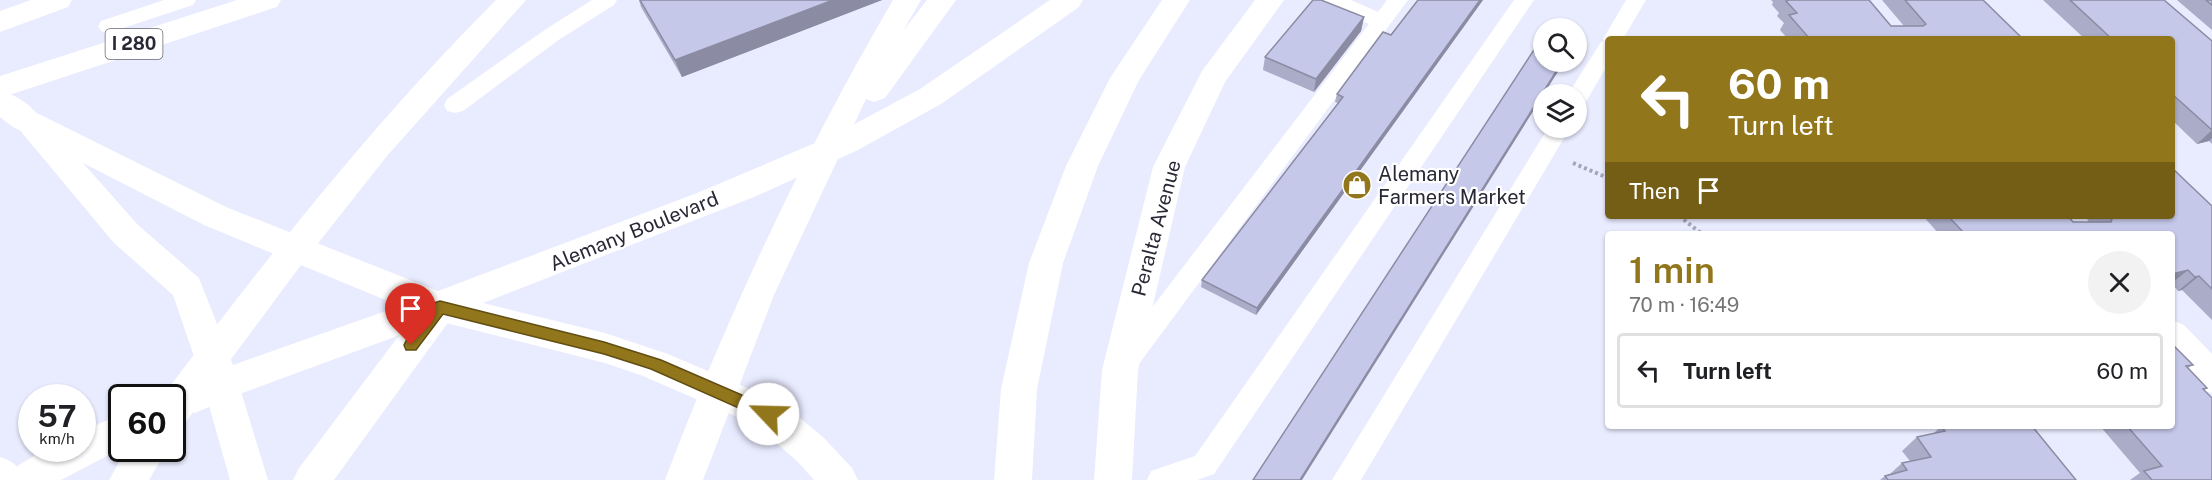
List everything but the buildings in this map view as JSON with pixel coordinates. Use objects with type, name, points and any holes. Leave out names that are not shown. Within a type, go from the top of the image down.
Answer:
[{"type":"main road","points":[[0,22],[58,0]]},
{"type":"main road","name":"I 280","points":[[0,87],[267,0]]},
{"type":"main road","points":[[186,393],[283,262],[340,191],[393,128],[512,0]]},
{"type":"main road","points":[[684,480],[750,308],[863,74],[907,0]]},
{"type":"main road","points":[[816,170],[942,0]]},
{"type":"main road","name":"Alemany Boulevard","points":[[186,400],[221,385],[440,307],[713,200],[845,143],[909,109],[965,74],[1069,0]]},
{"type":"main road","points":[[1013,480],[1019,389],[1046,263],[1082,166],[1125,78],[1176,0]]},
{"type":"main road","name":"Peralta Avenue","points":[[1113,480],[1120,370],[1169,167],[1212,78],[1269,0]]},
{"type":"main road","points":[[0,101],[28,122],[215,216],[440,307],[604,348],[655,365],[768,414],[812,450],[839,480]]},
{"type":"main road","points":[[28,122],[126,234],[187,288],[221,385],[249,480]]},
{"type":"main road","points":[[312,480],[440,307]]},
{"type":"main road","points":[[2175,338],[2212,378]]},
{"type":"main road","points":[[27,480],[66,457],[108,437]]},
{"type":"main road","points":[[128,480],[140,462]]},
{"type":"main road","points":[[0,474],[6,480]]},
{"type":"lane","points":[[108,26],[186,0]]},
{"type":"lane","points":[[455,105],[553,34],[607,0]]},
{"type":"lane","points":[[1333,0],[1382,22]]},
{"type":"lane","points":[[1120,370],[1398,0]]},
{"type":"lane","points":[[1161,480],[1204,465],[1524,0]]},
{"type":"lane","points":[[1615,36],[1636,0]]},
{"type":"lane","points":[[1585,84],[1605,52]]},
{"type":"lane","points":[[1346,480],[1553,138]]},
{"type":"path","points":[[1683,219],[1698,231]]},
{"type":"place","name":"Alemany Farmers Market","points":[[1357,185]]},
{"type":"route","points":[[411,345],[440,307],[604,348],[655,365],[768,414]]}]
